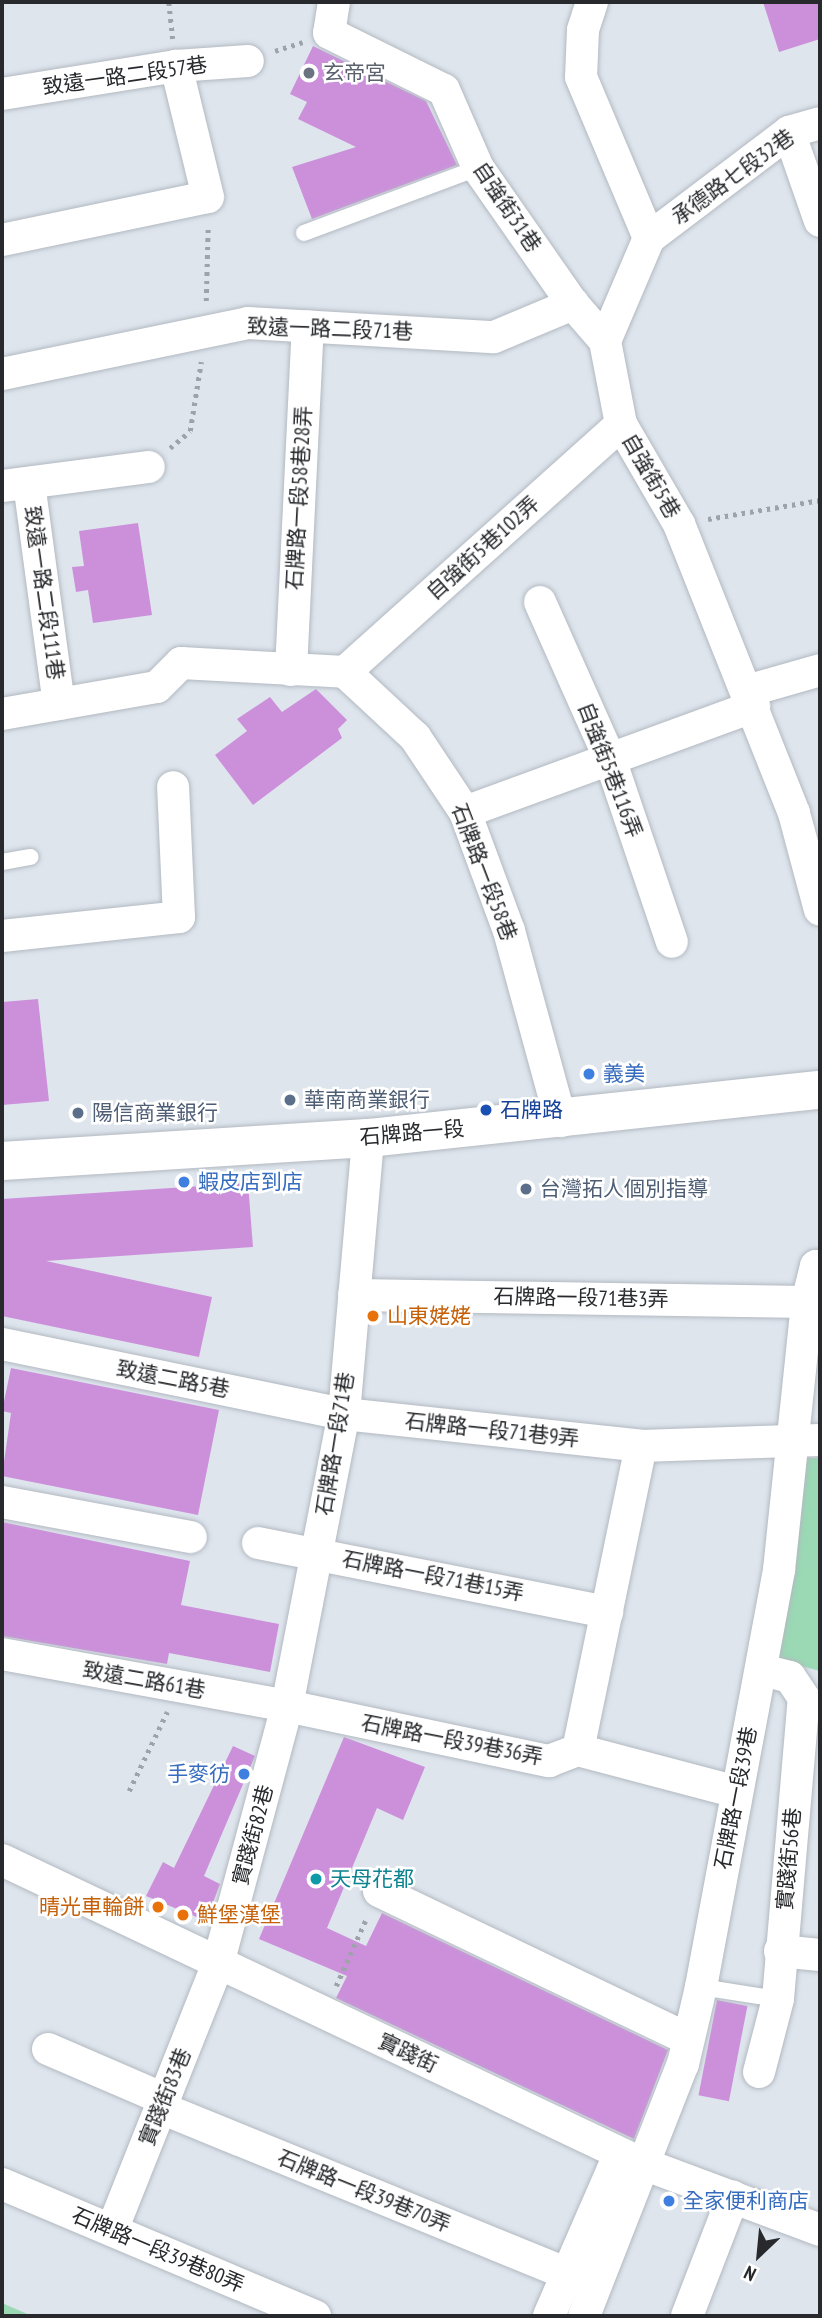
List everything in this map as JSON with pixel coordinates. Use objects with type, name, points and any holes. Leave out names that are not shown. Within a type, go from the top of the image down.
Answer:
[{"type":"street","points":[[329,33],[334,2]]},
{"type":"street","points":[[592,2],[583,30],[581,77],[649,238],[606,341]]},
{"type":"street","name":"自強街31巷","points":[[329,33],[444,90],[478,169],[573,304],[606,341]]},
{"type":"street","name":"致遠一路二段57巷","points":[[2,94],[176,66],[248,61]]},
{"type":"street","points":[[2,240],[208,197],[176,66]]},
{"type":"street","name":"承德路七段32巷","points":[[649,238],[789,132],[820,123]]},
{"type":"street","points":[[789,132],[820,221]]},
{"type":"street","name":"致遠一路二段71巷","points":[[2,374],[248,323],[494,337],[573,304]]},
{"type":"street","name":"石牌路一段58巷28弄","points":[[291,670],[308,326]]},
{"type":"street","name":"自強街5巷","points":[[606,341],[621,424],[679,524],[794,813],[820,910]]},
{"type":"street","name":"自強街5巷102弄","points":[[345,672],[621,424]]},
{"type":"street","points":[[15,484],[149,467]]},
{"type":"street","name":"致遠一路二段111巷","points":[[15,484],[59,704]]},
{"type":"street","name":"自強街5巷116弄","points":[[540,602],[610,759],[672,942]]},
{"type":"street","name":"致遠一路二段111巷","points":[[2,714],[157,687],[181,663],[291,670]]},
{"type":"street","points":[[291,670],[345,672]]},
{"type":"street","points":[[465,812],[610,759],[820,670]]},
{"type":"street","name":"石牌路一段58巷","points":[[345,672],[415,737],[465,812],[509,931],[561,1121]]},
{"type":"street","points":[[2,936],[178,918],[173,787]]},
{"type":"street","name":"石牌路一段","points":[[2,1161],[368,1138],[561,1121],[820,1090]]},
{"type":"street","name":"石牌路一段71巷","points":[[287,1706],[344,1414],[368,1138]]},
{"type":"street","name":"石牌路一段39巷","points":[[584,2316],[641,2163],[683,2064],[701,1986],[779,1570],[807,1441],[807,1302],[816,1266],[820,1266]]},
{"type":"street","name":"石牌路一段71巷3弄","points":[[354,1295],[807,1302]]},
{"type":"street","name":"致遠二路5巷","points":[[2,1344],[344,1414]]},
{"type":"street","name":"石牌路一段71巷9弄","points":[[344,1414],[641,1446],[807,1441]]},
{"type":"street","points":[[641,1446],[578,1750],[737,1792]]},
{"type":"street","points":[[2,1502],[191,1538]]},
{"type":"street","name":"石牌路一段71巷15弄","points":[[258,1544],[317,1553],[607,1612]]},
{"type":"street","name":"致遠二路61巷","points":[[2,1654],[287,1706]]},
{"type":"street","name":"實踐街56巷","points":[[759,2072],[778,1999],[780,1951],[804,1698],[790,1677],[761,1670]]},
{"type":"street","name":"石牌路一段39巷36弄","points":[[287,1706],[548,1761],[578,1750]]},
{"type":"street","name":"實踐街82巷","points":[[218,1964],[287,1706]]},
{"type":"street","name":"實踐街","points":[[2,1860],[641,2163],[820,2230]]},
{"type":"street","points":[[379,1891],[688,2039]]},
{"type":"street","points":[[780,1951],[820,1955]]},
{"type":"street","name":"實踐街83巷","points":[[112,2230],[218,1964]]},
{"type":"street","name":"石牌路一段39巷70弄","points":[[48,2049],[163,2103],[567,2274]]},
{"type":"street","points":[[548,2316],[614,2169],[641,2163]]},
{"type":"street","name":"石牌路一段39巷80弄","points":[[2,2184],[315,2316]]},
{"type":"street","points":[[687,2316],[733,2197]]},
{"type":"lane","points":[[304,233],[478,169]]},
{"type":"lane","points":[[2,862],[31,857]]},
{"type":"lane","points":[[701,1986],[778,1999]]},
{"type":"path","points":[[248,61],[329,33]]},
{"type":"path","points":[[679,524],[820,500]]},
{"type":"path","points":[[130,1791],[179,1687]]},
{"type":"path","points":[[323,2013],[379,1891]]},
{"type":"green space","points":[[806,1458],[820,1458],[820,1671],[775,1659]]},
{"type":"green space","points":[[2,2303],[32,2316],[2,2316]]},
{"type":"building","points":[[763,2],[820,2],[820,39],[779,52]]},
{"type":"building","points":[[313,46],[426,101],[457,165],[312,219],[292,167],[356,147],[298,119],[307,102],[290,94]]},
{"type":"building","points":[[138,523],[152,615],[93,623],[88,590],[76,592],[72,567],[84,566],[79,531]]},
{"type":"building","points":[[316,689],[347,720],[338,729],[342,738],[253,805],[215,755],[247,731],[237,719],[270,697],[282,712]]},
{"type":"building","points":[[38,999],[49,1101],[2,1105],[2,1002]]},
{"type":"building","points":[[248,1183],[253,1247],[46,1261],[212,1297],[199,1357],[2,1316],[2,1199]]},
{"type":"building","points":[[11,1368],[219,1410],[198,1515],[2,1476],[11,1413],[2,1411]]},
{"type":"building","points":[[2,1522],[190,1561],[181,1605],[279,1624],[270,1672],[169,1653],[167,1664],[2,1636]]},
{"type":"building","points":[[344,1737],[425,1767],[403,1820],[377,1808],[327,1928],[366,1946],[382,1913],[668,2050],[634,2139],[336,1998],[347,1976],[259,1939]]},
{"type":"building","points":[[233,1746],[255,1756],[204,1876],[220,1884],[206,1921],[146,1896],[163,1862],[174,1868]]},
{"type":"building","points":[[717,2000],[747,2006],[729,2101],[698,2095]]},
{"type":"place","name":"玄帝宮","points":[[309,73]]},
{"type":"place","name":"義美","points":[[589,1074]]},
{"type":"place","name":"華南商業銀行","points":[[290,1100]]},
{"type":"place","name":"石牌路","points":[[486,1110]]},
{"type":"place","name":"陽信商業銀行","points":[[78,1113]]},
{"type":"place","name":"蝦皮店到店","points":[[184,1182]]},
{"type":"place","name":"台灣拓人個別指導","points":[[526,1189]]},
{"type":"place","name":"山東姥姥","points":[[373,1316]]},
{"type":"place","name":"手麥彷","points":[[244,1774]]},
{"type":"place","name":"天母花都","points":[[316,1879]]},
{"type":"place","name":"晴光車輪餅","points":[[158,1907]]},
{"type":"place","name":"鮮堡漢堡","points":[[183,1915]]},
{"type":"place","name":"全家便利商店","points":[[669,2201]]}]
